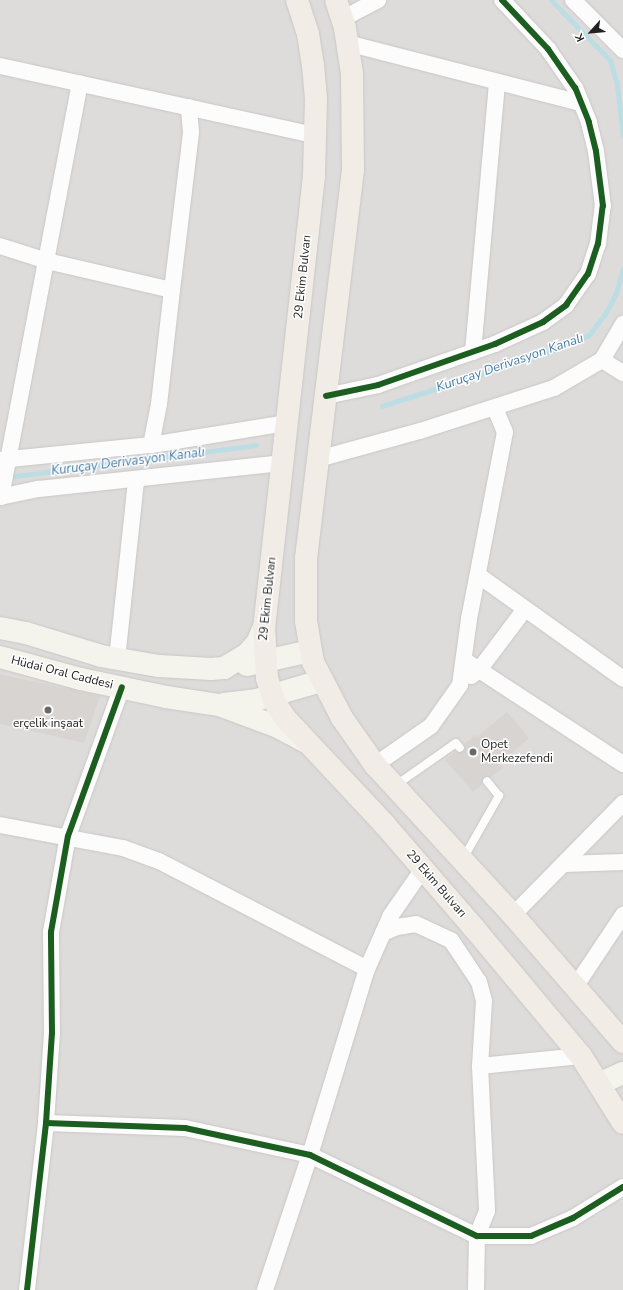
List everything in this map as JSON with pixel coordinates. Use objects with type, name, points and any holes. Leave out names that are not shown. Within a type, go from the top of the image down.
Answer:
[{"type":"main road","name":"29 Ekim Bulvarı","points":[[297,0],[308,34],[313,65],[316,98],[314,176],[284,463],[264,627],[265,663],[272,696],[285,718],[423,869],[580,1056],[622,1119]]},
{"type":"main road","points":[[339,9],[352,74],[353,170],[306,558],[306,621],[310,651],[321,681],[342,718],[375,764],[513,915],[623,1042]]},
{"type":"street","points":[[339,9],[378,0]]},
{"type":"street","points":[[326,396],[378,385],[473,352],[543,322],[566,305],[588,274],[598,244],[603,206],[596,151],[581,103],[575,88],[548,49],[502,0]]},
{"type":"street","points":[[572,0],[623,50]]},
{"type":"street","points":[[347,43],[581,103]]},
{"type":"street","points":[[0,66],[315,136]]},
{"type":"street","points":[[473,352],[497,82]]},
{"type":"street","points":[[80,83],[47,261],[4,461],[1,494],[284,463]]},
{"type":"street","points":[[151,445],[159,404],[191,132],[189,107]]},
{"type":"street","points":[[0,246],[47,261],[172,290]]},
{"type":"street","points":[[318,459],[495,408],[554,388],[602,360],[623,324]]},
{"type":"street","points":[[602,360],[623,373]]},
{"type":"street","points":[[460,685],[478,575],[505,432],[495,408]]},
{"type":"street","points":[[4,461],[151,445],[287,423]]},
{"type":"street","points":[[117,659],[136,480]]},
{"type":"street","points":[[478,575],[623,679]]},
{"type":"street","points":[[375,764],[431,726],[460,685],[479,670],[525,609]]},
{"type":"street","points":[[218,669],[247,654],[257,642],[264,627]]},
{"type":"street","points":[[0,628],[117,659],[159,666],[218,669],[265,663],[310,651]]},
{"type":"street","name":"Hüdai Oral Caddesi","points":[[0,658],[122,688],[219,705]]},
{"type":"street","points":[[464,660],[623,764]]},
{"type":"street","points":[[219,705],[247,702],[321,681]]},
{"type":"street","points":[[27,1290],[46,1123],[52,1033],[51,932],[68,836],[122,688]]},
{"type":"street","points":[[219,705],[278,727],[306,742]]},
{"type":"street","points":[[513,915],[623,803]]},
{"type":"street","points":[[0,825],[68,836],[123,848],[159,861],[367,969]]},
{"type":"street","points":[[564,864],[623,862]]},
{"type":"street","points":[[265,1290],[310,1156],[367,969],[391,915],[423,869]]},
{"type":"street","points":[[575,987],[623,915]]},
{"type":"street","points":[[383,933],[397,927],[416,924],[451,940],[466,960],[479,982],[484,1001],[480,1066],[487,1211],[477,1236],[476,1290]]},
{"type":"street","points":[[603,1019],[623,1032]]},
{"type":"street","points":[[480,1066],[580,1056]]},
{"type":"street","points":[[599,1084],[623,1073]]},
{"type":"street","points":[[46,1123],[185,1128],[310,1156],[477,1236],[531,1236],[573,1218],[623,1187]]},
{"type":"lane","points":[[395,786],[456,743],[460,748]]},
{"type":"lane","points":[[462,860],[499,796],[487,781]]},
{"type":"shaded area","points":[[0,0],[623,0],[623,1290],[0,1290]]},
{"type":"building","name":"erçelik inşaat","points":[[0,674],[100,696],[84,743],[0,724]]},
{"type":"building","points":[[507,712],[529,738],[499,764],[503,768],[491,777],[483,777],[483,784],[473,792],[445,760],[455,751],[463,752],[464,744],[475,735],[477,737]]},
{"type":"waterway","name":"Kuruçay Derivasyon Kanalı","points":[[551,0],[610,60],[617,85],[623,136]]},
{"type":"waterway","name":"Kuruçay Derivasyon Kanalı","points":[[382,406],[552,351],[589,335],[605,314],[616,293],[623,269]]},
{"type":"waterway","name":"Kuruçay Derivasyon Kanalı","points":[[7,477],[256,445]]},
{"type":"cycle path","points":[[326,396],[378,385],[495,344],[543,322],[566,305],[588,274],[598,244],[603,206],[596,151],[589,122],[575,88],[548,49],[502,0]]},
{"type":"cycle path","points":[[27,1290],[46,1123],[52,1033],[51,932],[68,836],[122,687]]},
{"type":"cycle path","points":[[46,1123],[185,1128],[310,1155],[477,1236],[531,1236],[573,1218],[623,1187]]},
{"type":"place","name":"erçelik inşaat","points":[[48,710]]},
{"type":"place","name":"Opet Merkezefendi","points":[[473,752]]}]
